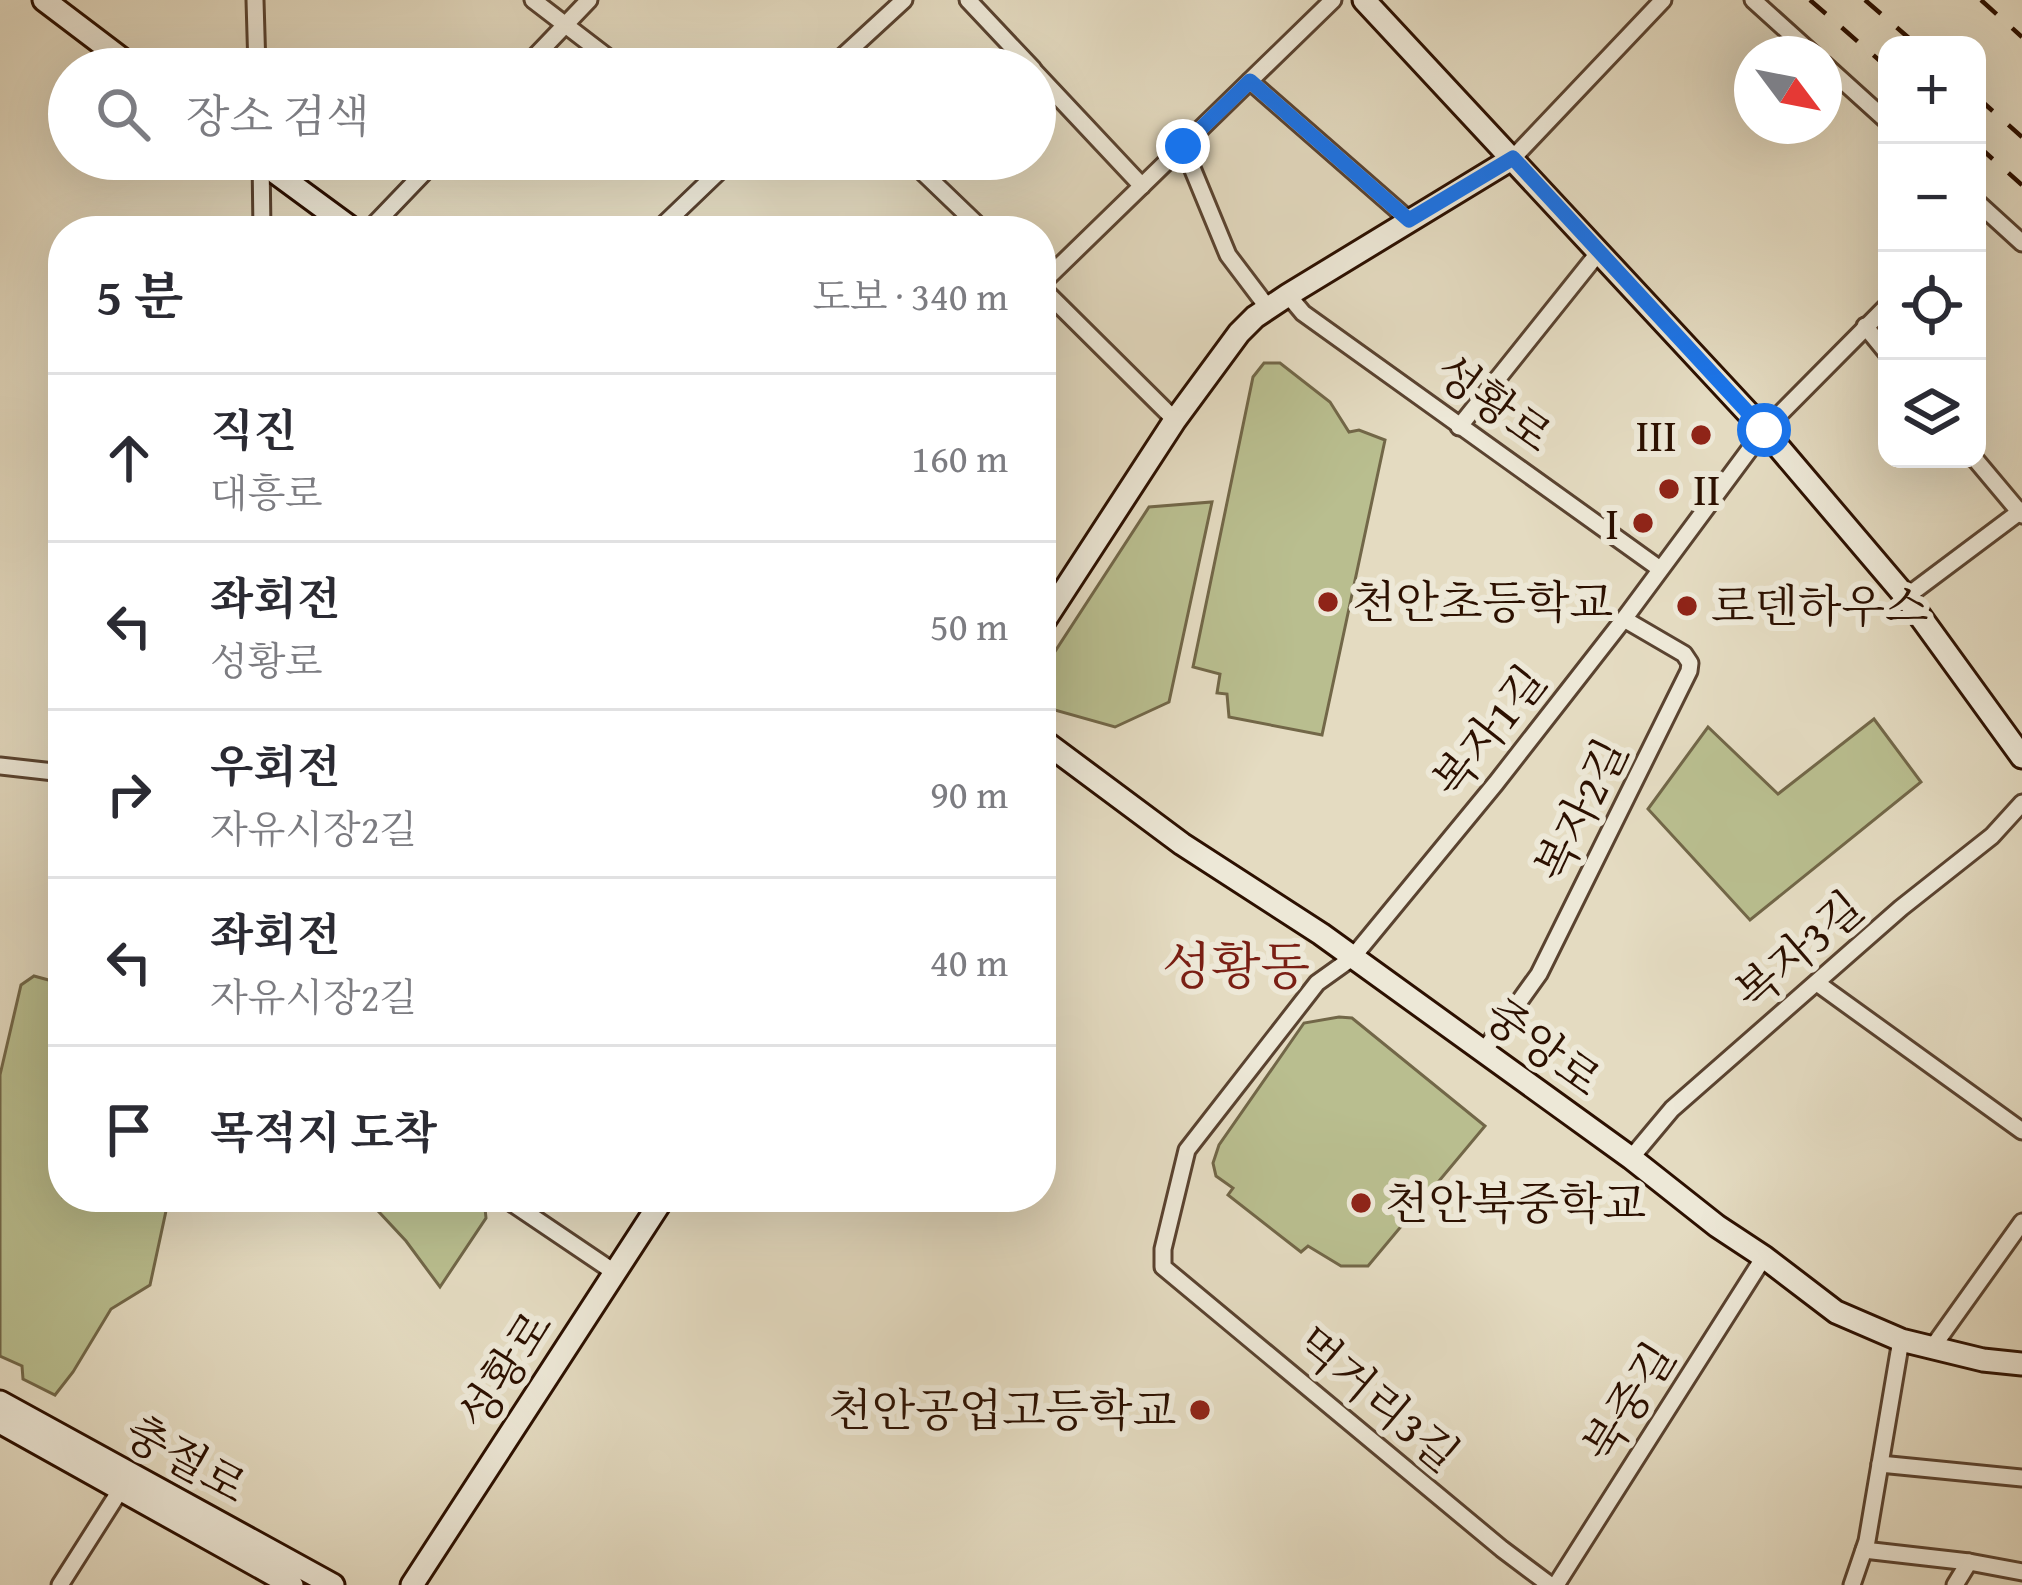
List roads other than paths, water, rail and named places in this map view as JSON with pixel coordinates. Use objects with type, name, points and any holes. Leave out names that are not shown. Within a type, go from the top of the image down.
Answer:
[{"type":"street","points":[[44,0],[107,48]]},
{"type":"street","points":[[255,0],[256,48]]},
{"type":"street","points":[[533,0],[595,48]]},
{"type":"street","points":[[543,48],[589,0]]},
{"type":"street","points":[[848,48],[885,6],[904,0]]},
{"type":"street","points":[[968,0],[1013,48]]},
{"type":"street","points":[[1056,270],[1333,0]]},
{"type":"street","points":[[1364,0],[1764,430],[1906,597],[2022,757]]},
{"type":"street","points":[[1056,603],[1175,420],[1239,333],[1288,295],[1513,158],[1663,0]]},
{"type":"street","points":[[1753,0],[1793,36]]},
{"type":"street","points":[[1842,80],[1878,113]]},
{"type":"street","points":[[1250,81],[1409,220]]},
{"type":"street","points":[[1056,94],[1142,186]]},
{"type":"street","points":[[1183,146],[1228,255],[1268,308]]},
{"type":"street","points":[[261,180],[262,216]]},
{"type":"street","points":[[287,180],[335,216]]},
{"type":"street","points":[[382,216],[417,180]]},
{"type":"street","points":[[673,216],[710,180]]},
{"type":"street","points":[[931,180],[968,216]]},
{"type":"street","points":[[1986,217],[2022,243]]},
{"type":"street","points":[[1459,428],[1599,252]]},
{"type":"street","name":"성황로","points":[[1288,295],[1303,313],[1459,428],[1660,569]]},
{"type":"street","points":[[1056,300],[1175,420]]},
{"type":"street","name":"복자1길","points":[[1163,1267],[1163,1249],[1187,1150],[1318,983],[1352,958],[1496,782],[1764,430],[1878,314]]},
{"type":"street","points":[[1865,326],[1878,342]]},
{"type":"street","points":[[1906,597],[2021,513],[1984,468]]},
{"type":"street","name":"복자2길","points":[[1484,1052],[1539,974],[1690,671],[1684,654],[1624,619]]},
{"type":"street","name":"중앙로","points":[[1056,750],[1183,844],[1321,934],[1836,1312],[1901,1340],[1983,1360],[2022,1364]]},
{"type":"street","points":[[0,766],[48,771]]},
{"type":"street","name":"복자3길","points":[[1631,1158],[1672,1109],[1901,908],[1992,836],[2022,803]]},
{"type":"street","points":[[1817,983],[2022,1131]]},
{"type":"street","points":[[524,1212],[614,1272]]},
{"type":"street","name":"성황로","points":[[412,1585],[654,1212]]},
{"type":"street","points":[[1932,1348],[2022,1222]]},
{"type":"street","name":"북중길","points":[[1553,1585],[1764,1257]]},
{"type":"street","name":"먹거리3길","points":[[1163,1267],[1484,1534],[1553,1585]]},
{"type":"street","points":[[1852,1585],[1864,1550],[1901,1340]]},
{"type":"street","name":"충절로","points":[[0,1402],[334,1585]]},
{"type":"street","name":"충절로","points":[[0,1422],[292,1585]]},
{"type":"street","points":[[1880,1464],[2022,1478]]},
{"type":"street","points":[[60,1585],[122,1489]]},
{"type":"street","points":[[1864,1550],[2022,1572]]},
{"type":"street","points":[[1954,1585],[1970,1562]]},
{"type":"railway","points":[[1810,0],[1878,59]]},
{"type":"railway","points":[[1865,0],[1907,36]]},
{"type":"railway","points":[[1981,0],[2022,37]]},
{"type":"railway","points":[[1986,105],[2022,137]]},
{"type":"railway","points":[[1986,153],[2022,185]]},
{"type":"place","name":"Ⅲ","points":[[1701,435]]},
{"type":"place","name":"Ⅱ","points":[[1669,489]]},
{"type":"place","name":"Ⅰ","points":[[1643,523]]},
{"type":"place","name":"천안초등학교","points":[[1328,602]]},
{"type":"place","name":"로덴하우스","points":[[1687,606]]},
{"type":"place","name":"천안북중학교","points":[[1361,1203]]},
{"type":"place","name":"천안공업고등학교","points":[[1200,1410]]},
{"type":"district","name":"성황동","points":[[1236,966]]}]
